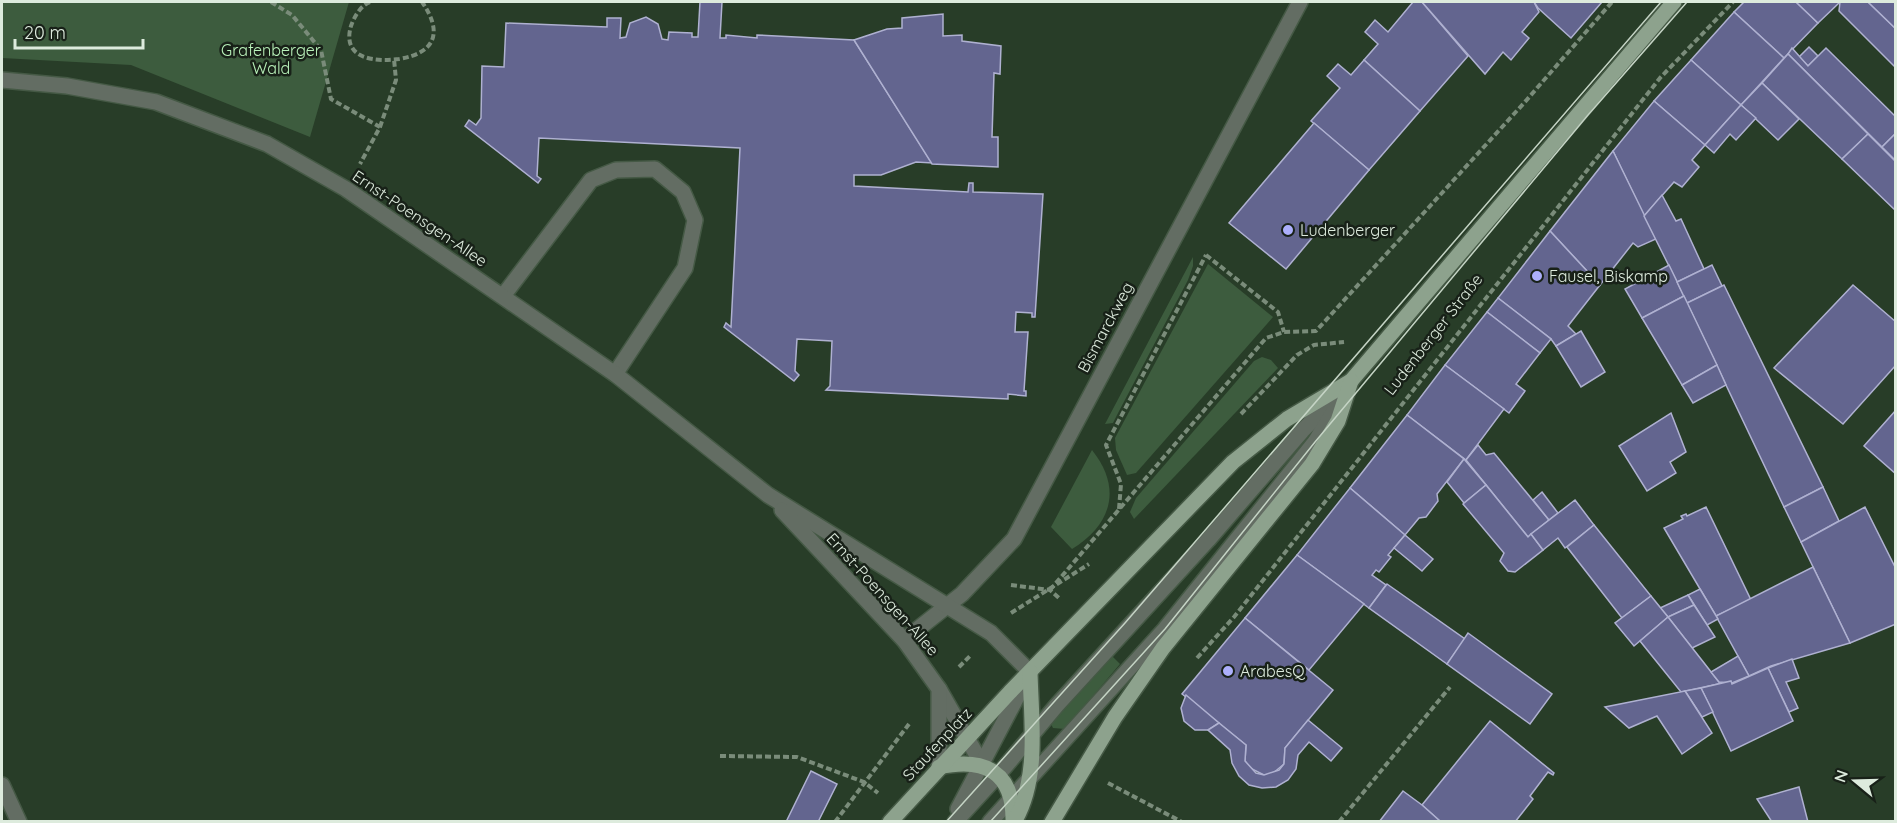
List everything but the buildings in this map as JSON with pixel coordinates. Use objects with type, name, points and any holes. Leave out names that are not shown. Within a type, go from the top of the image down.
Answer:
[{"type":"main road","name":"Ludenberger Straße","points":[[1010,692],[1233,462],[1287,419],[1351,381],[1674,2]]},
{"type":"main road","name":"Ludenberger Straße","points":[[1052,822],[1098,745],[1163,648],[1312,464],[1338,420],[1351,381]]},
{"type":"main road","points":[[1013,822],[1025,800],[1028,778],[1031,735],[1030,672]]},
{"type":"main road","name":"Staufenplatz","points":[[890,822],[1010,692]]},
{"type":"main road","points":[[939,768],[960,764],[983,765],[998,776],[1011,797],[1013,822]]},
{"type":"street","name":"Bismarckweg","points":[[904,640],[974,581],[1014,538],[1300,2]]},
{"type":"street","name":"Ernst-Poensgen-Allee","points":[[2,80],[66,86],[156,102],[267,144],[346,189],[615,374],[768,495],[945,607],[991,633],[1030,672]]},
{"type":"street","points":[[503,296],[591,180],[616,170],[655,169],[683,192],[694,220],[685,268],[655,317],[615,374]]},
{"type":"street","points":[[955,822],[1208,540],[1302,431],[1351,381]]},
{"type":"street","points":[[990,822],[1165,629],[1315,442],[1351,381]]},
{"type":"street","name":"Ernst-Poensgen-Allee","points":[[768,495],[904,640],[939,689],[983,765]]},
{"type":"street","points":[[949,822],[983,765],[1030,672]]},
{"type":"street","points":[[939,689],[939,768]]},
{"type":"street","points":[[2,785],[19,822]]},
{"type":"path","points":[[271,2],[292,15],[321,50],[331,99],[380,127]]},
{"type":"path","points":[[370,2],[364,4],[353,20],[349,33],[353,48],[365,59],[379,62],[417,56],[429,47],[435,34],[432,16],[422,2]]},
{"type":"path","points":[[1006,616],[1050,590],[1266,338],[1284,332],[1316,331],[1524,103],[1612,2]]},
{"type":"path","name":"Ludenberger Straße","points":[[1196,659],[1241,608],[1653,87],[1733,2]]},
{"type":"path","points":[[346,189],[380,127],[396,80],[394,60]]},
{"type":"path","points":[[1177,232],[1278,312],[1284,332]]},
{"type":"path","points":[[1119,510],[1121,484],[1106,445],[1206,255]]},
{"type":"path","points":[[974,581],[1050,590],[1065,603]]},
{"type":"path","points":[[962,664],[968,658]]},
{"type":"path","points":[[1339,822],[1450,687]]},
{"type":"path","name":"Staufenplatz","points":[[835,822],[915,716]]},
{"type":"path","points":[[720,756],[797,757],[864,782],[884,798]]},
{"type":"path","points":[[1101,780],[1182,822]]},
{"type":"green space","name":"Grafenberger Wald","points":[[2,2],[349,2],[310,137],[131,65],[2,58]]},
{"type":"green space","points":[[1193,257],[1193,266],[1188,280],[1113,423],[1105,424]]},
{"type":"green space","points":[[1208,264],[1273,317],[1136,473],[1127,475],[1116,450],[1115,438]]},
{"type":"green space","points":[[1262,357],[1271,360],[1278,368],[1134,519],[1130,512],[1136,498],[1254,361]]},
{"type":"green space","points":[[1092,450],[1102,464],[1107,479],[1110,492],[1108,505],[1096,529],[1072,549],[1051,527]]},
{"type":"green space","points":[[1109,653],[1120,664],[1065,729],[1053,728],[1050,722]]},
{"type":"tram line","points":[[946,822],[1125,623],[1661,2]]},
{"type":"tram line","points":[[990,822],[1165,629],[1315,442],[1588,115],[1687,2]]},
{"type":"place","name":"Ludenberger","points":[[1288,230]]},
{"type":"place","name":"Fausel, Biskamp","points":[[1537,276]]},
{"type":"place","name":"ArabesQ","points":[[1228,671]]}]
